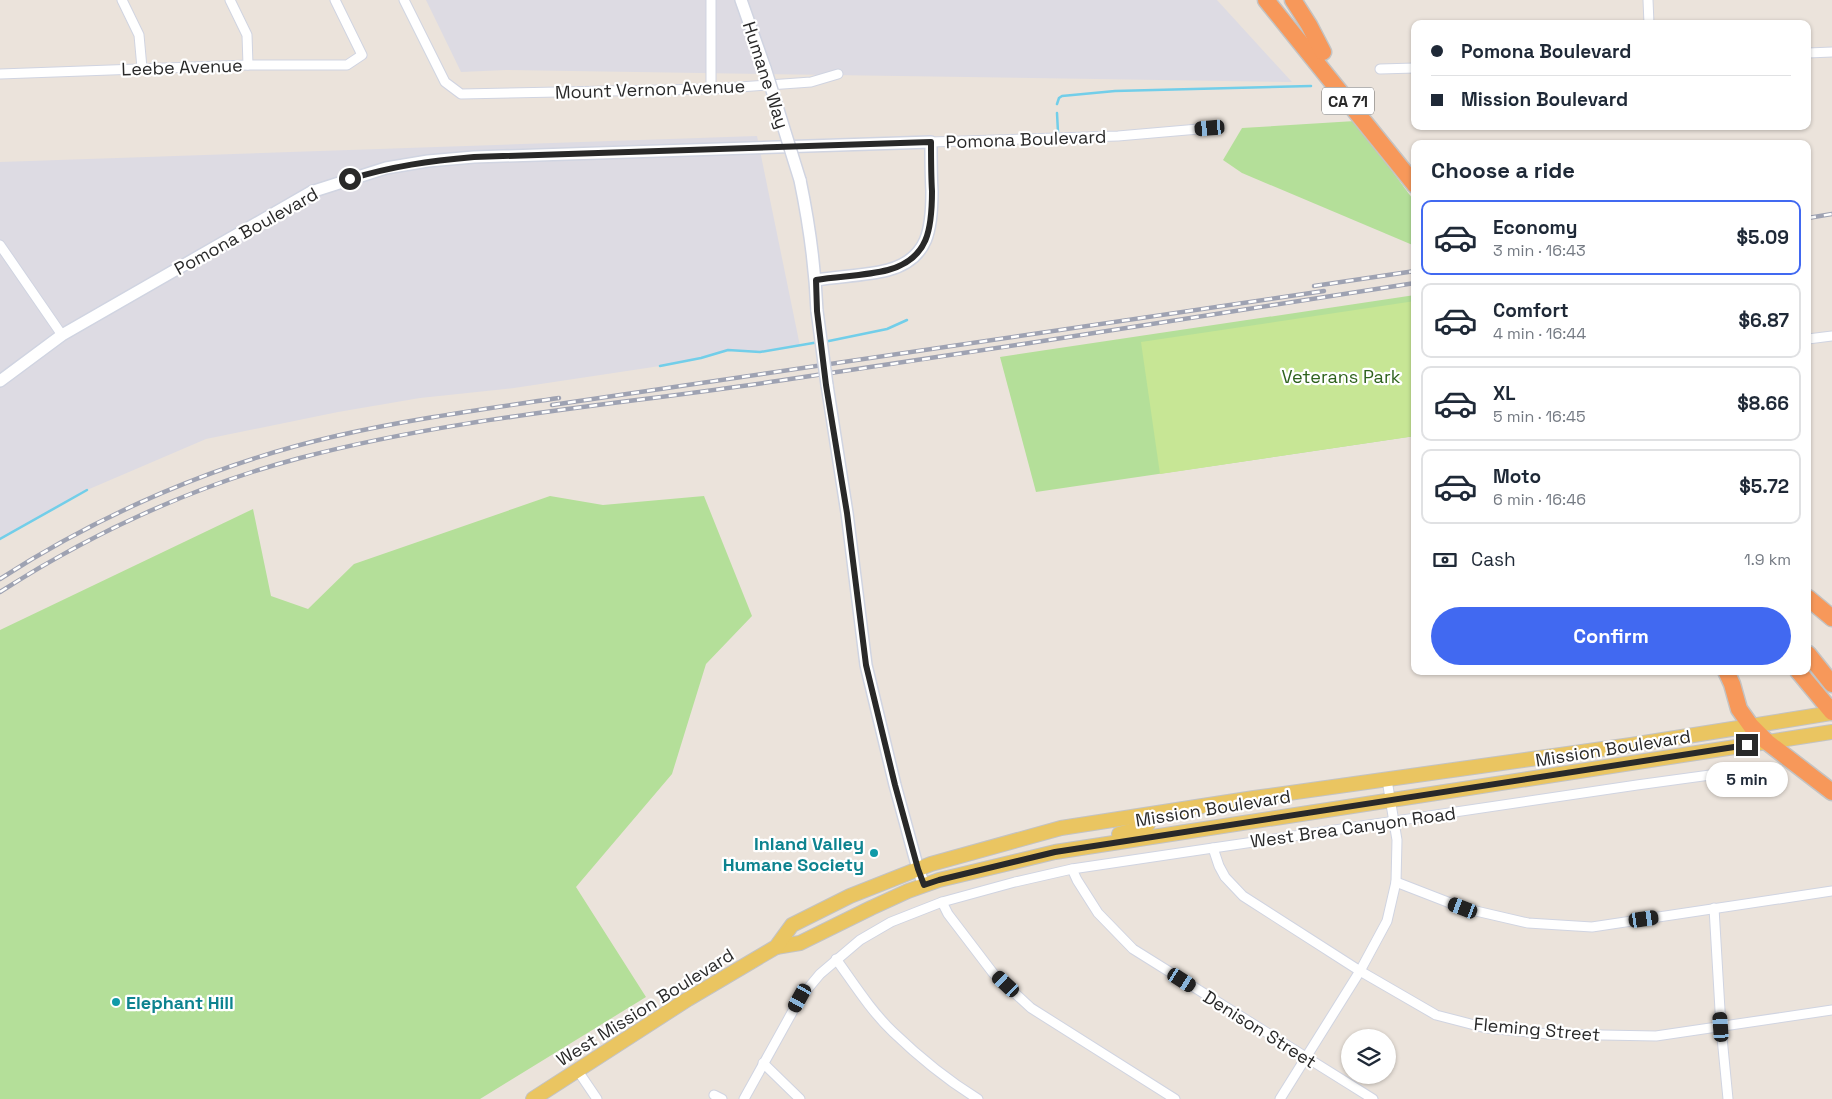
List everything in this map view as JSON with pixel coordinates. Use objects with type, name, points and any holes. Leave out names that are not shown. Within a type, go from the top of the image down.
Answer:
[{"type":"highway","name":"CA 71","points":[[1266,0],[1325,61]]},
{"type":"highway","name":"CA 71","points":[[1280,0],[1383,137],[1411,179]]},
{"type":"highway","points":[[1293,0],[1309,25],[1325,61]]},
{"type":"highway","name":"CA 71","points":[[1383,137],[1411,163]]},
{"type":"highway","points":[[1811,600],[1832,618]]},
{"type":"highway","points":[[1811,658],[1832,684]]},
{"type":"highway","points":[[1728,675],[1739,709],[1751,726],[1767,742],[1832,792]]},
{"type":"highway","points":[[1801,675],[1832,713]]},
{"type":"main road","points":[[776,947],[792,925],[850,896],[918,869],[1033,834],[1254,798],[1387,780],[1832,713]]},
{"type":"main road","name":"Mission Boulevard","points":[[776,947],[800,943],[924,885],[1055,852],[1832,732]]},
{"type":"main road","points":[[1104,844],[1116,834],[1146,827],[1147,815]]},
{"type":"main road","name":"West Mission Boulevard","points":[[533,1099],[688,1000],[776,947]]},
{"type":"street","points":[[122,0],[138,35],[142,68]]},
{"type":"street","points":[[230,0],[247,34],[248,65]]},
{"type":"street","name":"Leebe Avenue","points":[[0,74],[248,65],[347,65],[362,55],[335,0]]},
{"type":"street","name":"Mount Vernon Avenue","points":[[404,0],[445,82],[461,94],[711,89],[811,82],[838,74]]},
{"type":"street","points":[[711,0],[711,89]]},
{"type":"street","name":"Humane Way","points":[[741,0],[765,68],[800,180],[807,212],[816,280],[817,311],[826,385],[847,513],[866,665],[879,724],[924,885]]},
{"type":"street","points":[[1648,0],[1648,20]]},
{"type":"street","points":[[1811,53],[1832,52]]},
{"type":"street","points":[[1380,69],[1411,68]]},
{"type":"street","name":"Pomona Boulevard","points":[[0,381],[62,335],[311,192],[386,168],[428,161],[474,157],[1118,136],[1210,128]]},
{"type":"street","points":[[816,280],[888,270],[912,259],[920,251],[927,238],[931,220],[931,142]]},
{"type":"street","points":[[0,245],[62,335]]},
{"type":"street","points":[[1811,339],[1832,336]]},
{"type":"street","name":"West Brea Canyon Road","points":[[744,1099],[800,998],[820,974],[860,940],[891,922],[942,902],[1072,869],[1732,772],[1768,778]]},
{"type":"street","points":[[1280,1099],[1360,971],[1387,921],[1396,882],[1397,840],[1387,780]]},
{"type":"street","name":"Fleming Street","points":[[1213,848],[1225,877],[1243,896],[1360,971],[1436,1015],[1486,1028],[1549,1034],[1656,1036],[1832,1010]]},
{"type":"street","name":"Denison Street","points":[[1072,869],[1098,913],[1133,949],[1373,1099]]},
{"type":"street","points":[[1396,882],[1463,908],[1528,923],[1592,926],[1832,891]]},
{"type":"street","points":[[942,902],[948,914],[993,973],[1031,1008],[1175,1099]]},
{"type":"street","points":[[1714,908],[1721,1027],[1728,1099]]},
{"type":"street","points":[[836,959],[863,998],[892,1032],[950,1082],[978,1099]]},
{"type":"street","points":[[763,1064],[800,1099]]},
{"type":"street","points":[[578,1071],[597,1099]]},
{"type":"shaded area","points":[[426,0],[1217,0],[1292,82],[506,70],[461,72]]},
{"type":"shaded area","points":[[757,136],[800,346],[760,352],[728,350],[701,358],[660,366],[514,388],[420,398],[338,412],[206,439],[87,490],[0,539],[0,162]]},
{"type":"green space","points":[[1355,121],[1411,197],[1411,244],[1242,173],[1223,160],[1242,128]]},
{"type":"green space","name":"Veterans Park","points":[[1411,296],[1411,437],[1036,492],[1000,357]]},
{"type":"green space","name":"Veterans Park","points":[[1411,302],[1411,437],[1160,474],[1141,342]]},
{"type":"green space","points":[[550,496],[603,505],[704,496],[752,616],[706,664],[672,774],[576,887],[646,997],[480,1099],[0,1099],[0,630],[253,509],[271,596],[308,609],[354,564]]},
{"type":"waterway","points":[[1057,104],[1062,96],[1115,91],[1311,86]]},
{"type":"waterway","points":[[1057,113],[1058,132]]},
{"type":"waterway","points":[[824,342],[887,329],[907,320]]},
{"type":"waterway","points":[[660,366],[701,358],[728,350],[760,352],[819,342]]},
{"type":"waterway","points":[[0,539],[87,490]]},
{"type":"railway","points":[[1811,218],[1832,214]]},
{"type":"railway","points":[[1314,286],[1411,272]]},
{"type":"railway","points":[[0,592],[35,570],[107,531],[183,497],[260,469],[359,444],[418,432],[537,413],[717,390],[1411,284]]},
{"type":"railway","points":[[552,405],[1324,291]]},
{"type":"railway","points":[[0,579],[39,555],[120,512],[162,493],[248,460],[292,447],[392,424],[559,398]]},
{"type":"place","name":"Inland Valley Humane Society","points":[[874,853]]},
{"type":"place","name":"Elephant Hill","points":[[116,1002]]},
{"type":"route","points":[[350,179],[386,168],[428,161],[474,157],[931,142],[931,220],[927,238],[920,251],[912,259],[888,270],[816,280],[817,311],[826,385],[847,513],[866,665],[895,785],[924,885],[1055,852],[1747,745]]}]
